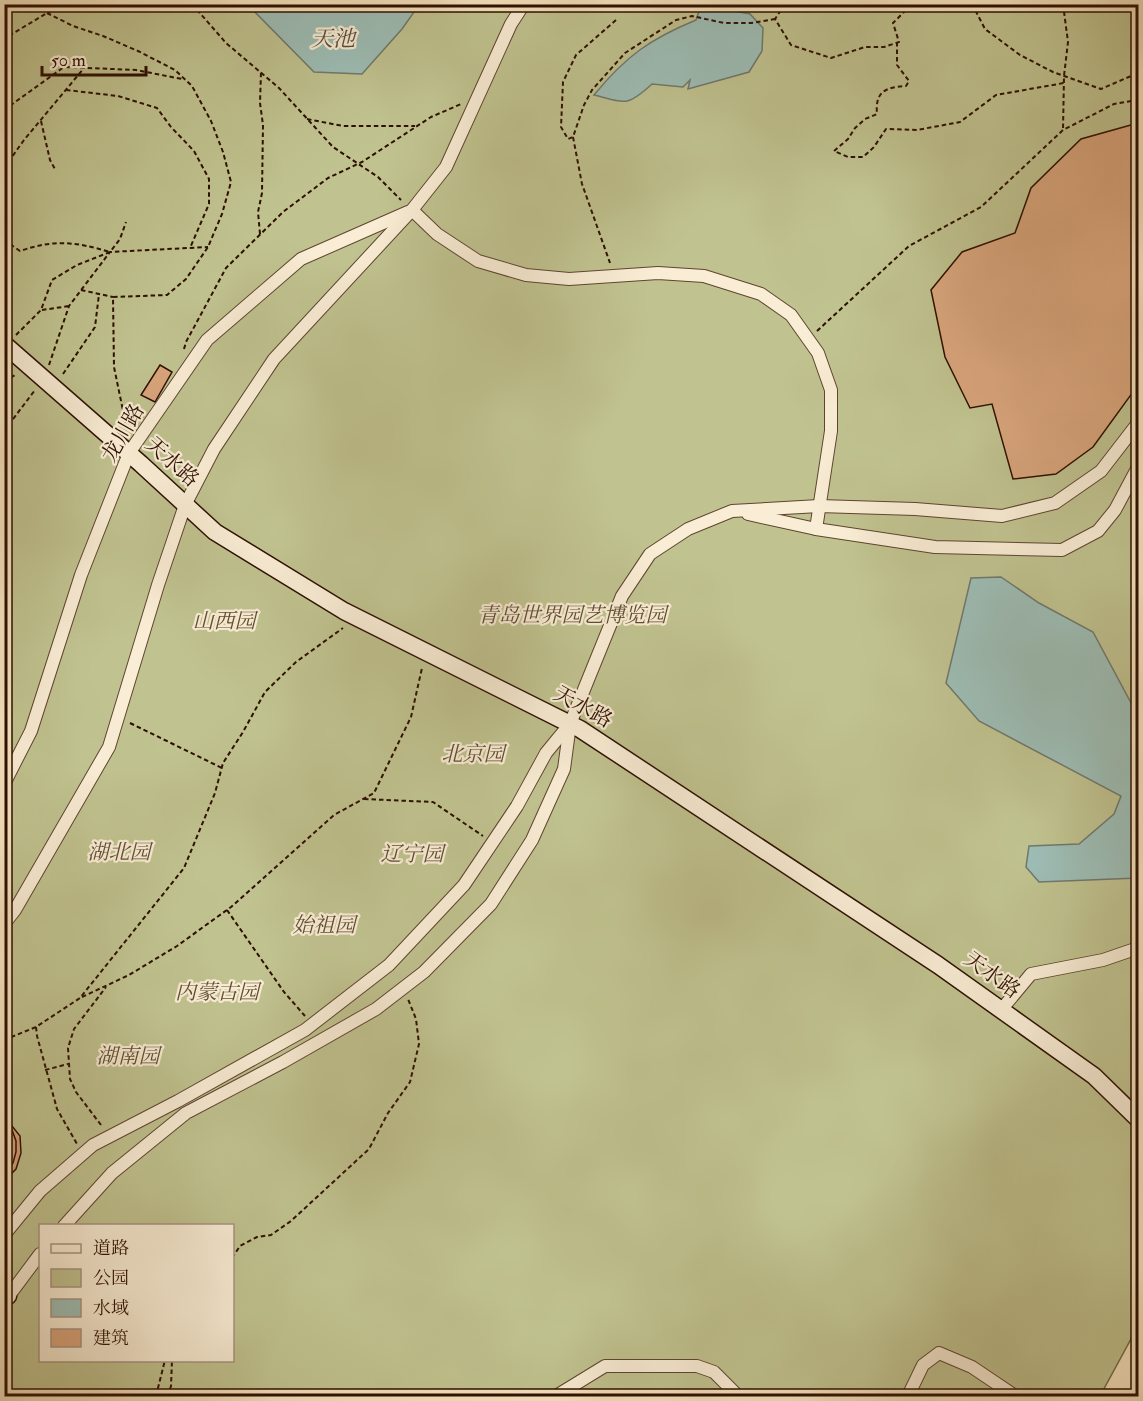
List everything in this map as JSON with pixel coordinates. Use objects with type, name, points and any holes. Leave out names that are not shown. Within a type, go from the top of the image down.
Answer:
[{"type":"street","points":[[4,924],[15,909],[109,747],[185,505],[214,449],[274,359],[412,210],[446,167],[511,24],[524,4]]},
{"type":"street","points":[[412,210],[437,234],[478,261],[526,275],[569,279],[657,273],[704,276],[761,294],[791,315],[818,353],[831,390],[831,431],[816,529]]},
{"type":"street","name":"龙川路","points":[[4,784],[31,731],[81,575],[129,453],[207,340],[300,259],[412,210]]},
{"type":"street","name":"天水路","points":[[5,345],[129,453],[215,532],[357,617],[570,724],[939,965],[1094,1076],[1138,1119]]},
{"type":"street","points":[[65,1224],[112,1173],[186,1113],[283,1062],[365,1015],[424,972],[490,904],[532,840],[564,769],[570,724],[622,596],[650,554],[688,529],[732,511],[819,506],[915,508],[1002,516],[1055,503],[1101,471],[1138,423]]},
{"type":"street","points":[[732,511],[816,529],[935,547],[1062,550],[1098,531],[1115,510],[1138,467]]},
{"type":"street","points":[[4,1235],[40,1191],[93,1145],[178,1101],[313,1024],[389,965],[464,885],[517,806],[546,753],[570,724]]},
{"type":"street","points":[[1001,1010],[1031,974],[1103,960],[1138,948]]},
{"type":"street","points":[[6,1297],[39,1255]]},
{"type":"street","points":[[908,1396],[923,1365],[939,1353],[972,1367],[1016,1396]]},
{"type":"street","points":[[556,1396],[605,1366],[697,1366],[714,1372],[736,1396]]},
{"type":"path","points":[[4,41],[47,13],[70,4]]},
{"type":"path","points":[[192,4],[226,43],[279,88],[333,147],[378,177],[412,210]]},
{"type":"path","points":[[613,272],[582,184],[573,137],[592,90],[625,53],[676,20],[692,16],[724,23],[751,23],[775,19],[785,4]]},
{"type":"path","points":[[908,4],[905,11],[893,23],[899,42],[897,42],[897,65],[909,81],[906,86],[895,87],[879,94],[876,101],[877,114],[865,119],[834,151],[848,157],[863,157],[874,147],[886,129],[916,130],[960,122],[996,95],[1064,83]]},
{"type":"path","points":[[972,4],[985,29],[1020,55],[1064,76],[1101,89],[1138,73]]},
{"type":"path","points":[[1063,4],[1068,42],[1064,76],[1064,130]]},
{"type":"path","points":[[47,13],[73,26],[138,51],[175,70],[192,86],[211,122],[224,152],[231,183],[222,214],[208,247],[186,279],[167,295],[113,297],[81,290]]},
{"type":"path","points":[[775,19],[791,45],[831,58],[865,46],[884,47],[897,42]]},
{"type":"path","points":[[573,137],[568,139],[561,127],[563,82],[576,55],[616,20]]},
{"type":"path","points":[[4,28],[8,33]]},
{"type":"path","points":[[4,110],[64,67],[136,70],[184,79]]},
{"type":"path","points":[[4,168],[84,68]]},
{"type":"path","points":[[260,235],[258,212],[262,193],[263,125],[260,103],[261,72]]},
{"type":"path","points":[[66,90],[118,96],[157,108],[194,151],[209,179],[209,204],[190,248]]},
{"type":"path","points":[[190,365],[183,354],[186,342],[226,268],[283,212],[328,178],[362,162],[431,117],[479,96]]},
{"type":"path","points":[[808,339],[909,246],[981,207],[1064,130],[1114,104],[1138,99]]},
{"type":"path","points":[[307,119],[343,126],[417,126]]},
{"type":"path","points":[[40,121],[50,160],[56,171]]},
{"type":"path","points":[[49,383],[69,306],[120,238],[126,222]]},
{"type":"path","points":[[4,240],[20,251],[40,244],[79,243],[110,252]]},
{"type":"path","points":[[5,345],[41,310],[52,280],[77,265],[110,252],[208,247]]},
{"type":"path","points":[[4,431],[49,383],[96,327],[99,294]]},
{"type":"path","points":[[113,297],[114,368],[125,415],[129,453]]},
{"type":"path","points":[[41,310],[69,306]]},
{"type":"path","points":[[80,998],[184,868],[215,793],[222,768],[265,692],[296,663],[357,617]]},
{"type":"path","points":[[5,1040],[36,1027],[80,998],[129,975],[177,946],[227,910],[334,815],[374,793],[411,717],[426,652]]},
{"type":"path","points":[[118,717],[222,768]]},
{"type":"path","points":[[363,799],[433,802],[492,842]]},
{"type":"path","points":[[227,910],[284,992],[313,1024]]},
{"type":"path","points":[[107,985],[74,1029],[68,1048],[68,1064],[70,1079],[76,1092],[110,1137]]},
{"type":"path","points":[[234,1255],[240,1246],[257,1237],[271,1235],[291,1221],[369,1149],[388,1113],[410,1082],[419,1044],[416,1019],[404,988]]},
{"type":"path","points":[[36,1027],[45,1070],[57,1109],[83,1154]]},
{"type":"path","points":[[45,1070],[68,1064]]},
{"type":"path","points":[[156,1396],[164,1362]]},
{"type":"path","points":[[168,1396],[171,1386],[172,1362]]},
{"type":"green space","name":"青岛世界园艺博览园","points":[[5,5],[1138,5],[1138,1326],[1100,1396],[5,1396]]},
{"type":"water","name":"天池","points":[[248,5],[419,5],[402,29],[362,74],[314,72]]},
{"type":"water","points":[[703,5],[750,14],[763,28],[762,51],[749,72],[688,89],[690,80],[683,87],[652,84],[637,97],[626,101],[594,95],[628,59],[640,50],[665,34],[696,20]]},
{"type":"water","points":[[1001,577],[1039,603],[1093,632],[1138,716],[1138,878],[1039,882],[1026,867],[1029,846],[1079,844],[1114,814],[1121,796],[979,721],[946,683],[971,578]]},
{"type":"building","points":[[1138,123],[1138,379],[1133,392],[1093,447],[1056,474],[1013,479],[992,404],[970,408],[945,357],[931,290],[962,252],[1015,233],[1031,188],[1081,139]]},
{"type":"building","points":[[160,365],[172,372],[155,402],[141,395]]},
{"type":"building","points":[[4,1116],[20,1136],[21,1153],[16,1169],[4,1181]]},
{"type":"building","points":[[4,1122],[12,1130],[16,1141],[16,1152],[13,1163],[4,1174]]},
{"type":"park label","name":"山西园","points":[[224,621]]},
{"type":"park label","name":"北京园","points":[[473,754]]},
{"type":"park label","name":"湖北园","points":[[119,852]]},
{"type":"park label","name":"辽宁园","points":[[412,854]]},
{"type":"park label","name":"始祖园","points":[[324,925]]},
{"type":"park label","name":"内蒙古园","points":[[217,992]]},
{"type":"park label","name":"湖南园","points":[[128,1056]]}]
